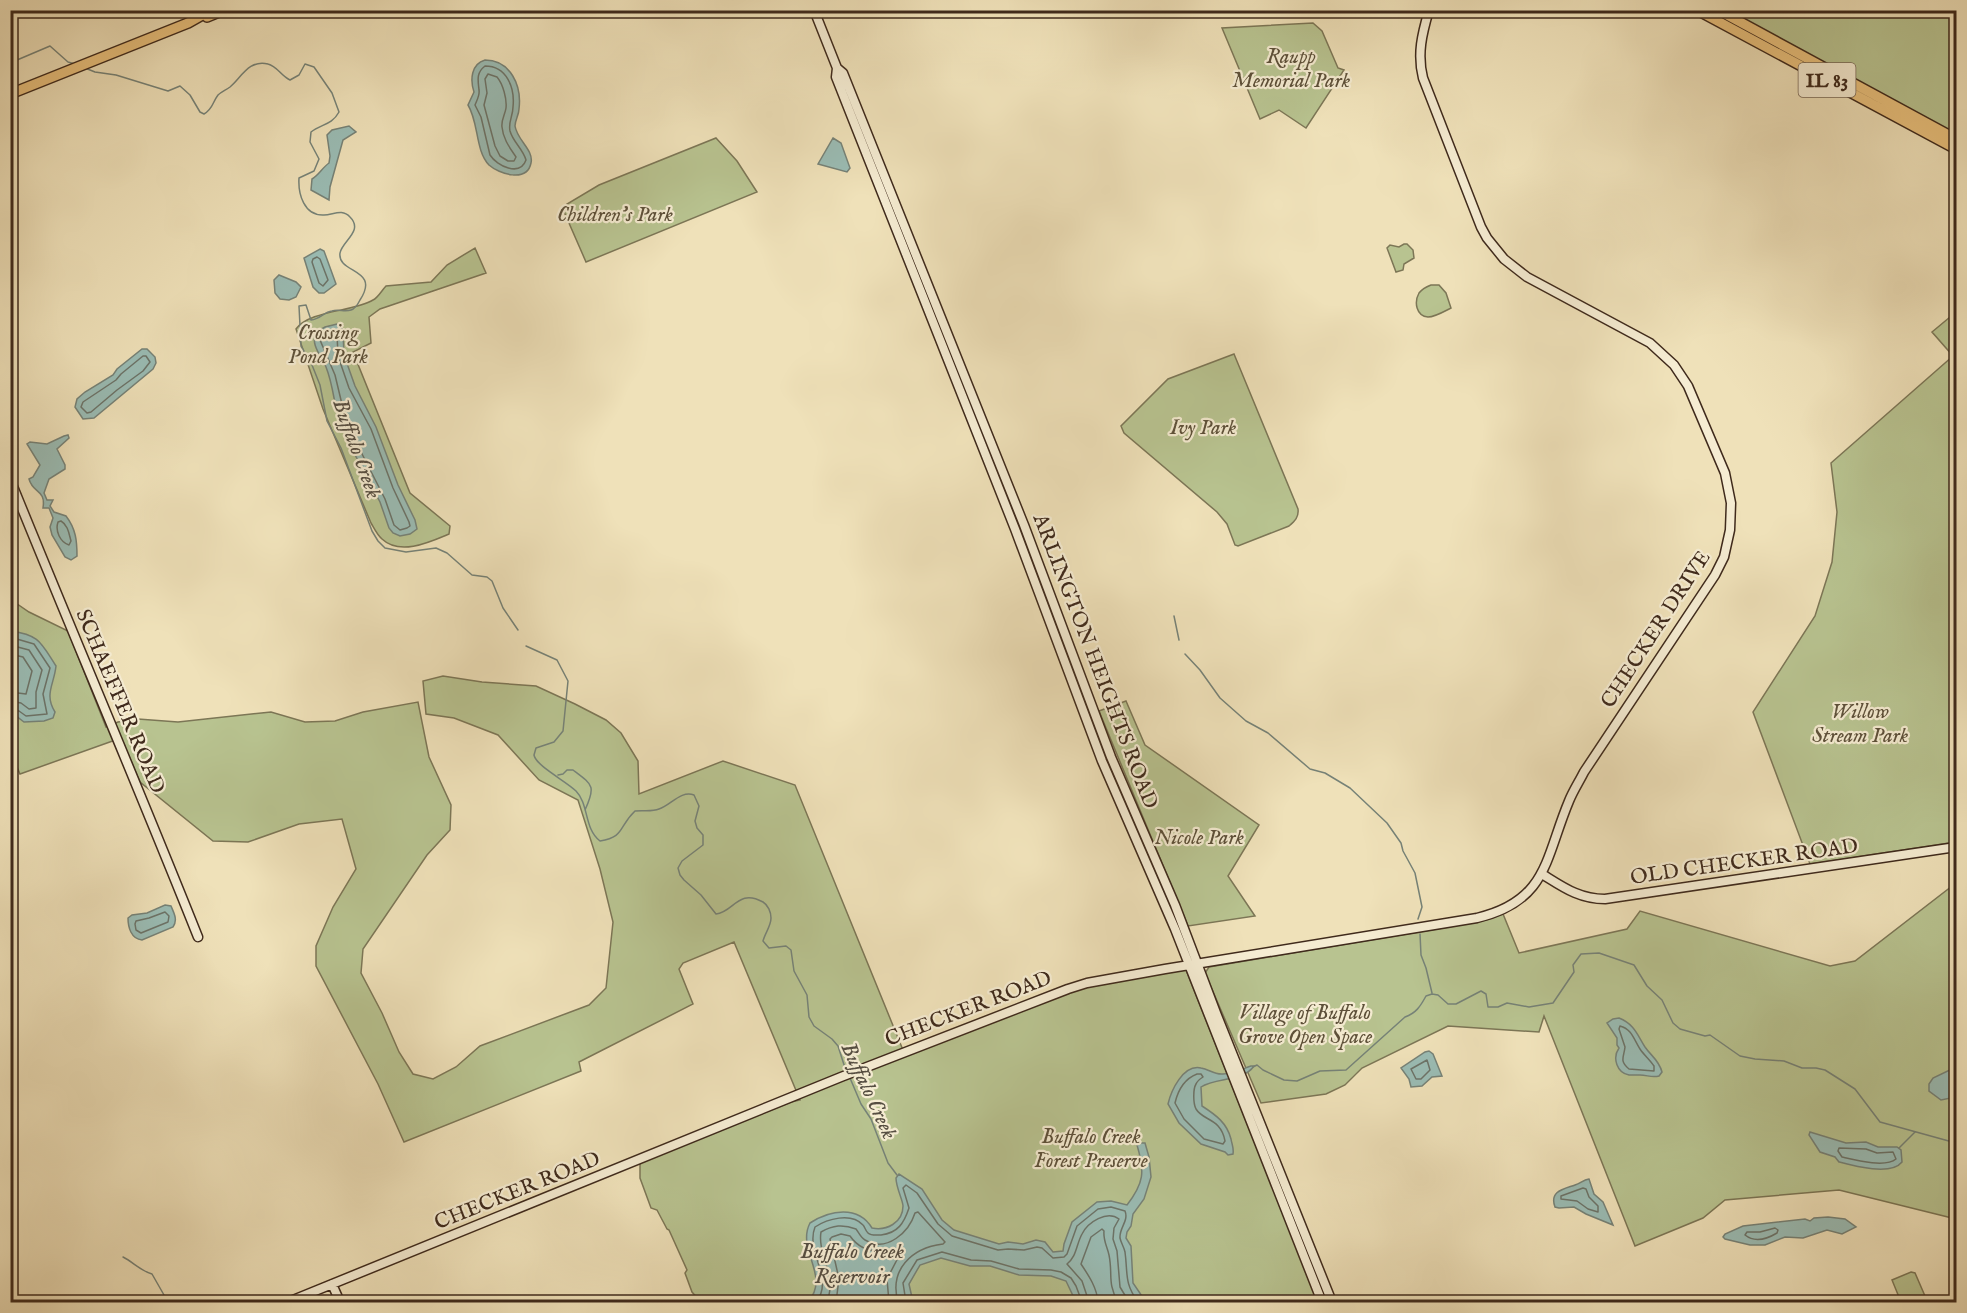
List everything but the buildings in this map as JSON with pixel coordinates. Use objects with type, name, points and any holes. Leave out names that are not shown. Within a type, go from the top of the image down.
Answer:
[{"type":"main road","points":[[188,22],[211,10]]},
{"type":"main road","points":[[10,94],[188,22],[224,10]]},
{"type":"main road","name":"IL 83","points":[[1696,10],[1956,149]]},
{"type":"main road","name":"IL 83","points":[[1718,10],[1956,139]]},
{"type":"street","name":"ARLINGTON HEIGHTS ROAD","points":[[814,10],[837,68],[836,77],[977,432],[1102,760],[1194,965],[1240,1083],[1332,1302]]},
{"type":"street","name":"CHECKER DRIVE","points":[[1429,10],[1420,44],[1419,59],[1423,78],[1487,238],[1512,266],[1527,277],[1650,343],[1674,365],[1688,386],[1725,473],[1731,502],[1730,530],[1724,557],[1715,575],[1584,772],[1569,801],[1542,874]]},
{"type":"street","name":"ARLINGTON HEIGHTS ROAD","points":[[837,68],[843,73],[998,458],[1111,757],[1171,895],[1194,965]]},
{"type":"street","points":[[977,432],[980,432],[998,458]]},
{"type":"street","name":"SCHAEFFER ROAD","points":[[10,479],[105,713],[130,767],[198,938]]},
{"type":"street","name":"OLD CHECKER ROAD","points":[[1542,874],[1575,895],[1605,899],[1956,847]]},
{"type":"street","name":"CHECKER ROAD","points":[[288,1302],[841,1077],[1068,989],[1087,983],[1490,915],[1527,894],[1542,874]]},
{"type":"street","name":"ARLINGTON HEIGHTS ROAD","points":[[1240,1083],[1322,1302]]},
{"type":"street","points":[[332,1284],[339,1302]]},
{"type":"green space","points":[[1724,11],[1956,11],[1956,135]]},
{"type":"green space","name":"Raupp Memorial Park","points":[[1313,23],[1322,31],[1338,68],[1344,70],[1306,128],[1279,110],[1260,119],[1222,28]]},
{"type":"green space","name":"Children's Park","points":[[716,138],[737,161],[757,192],[586,262],[562,207],[599,185]]},
{"type":"green space","points":[[1404,244],[1413,250],[1414,258],[1404,264],[1403,270],[1396,272],[1387,248],[1390,245],[1399,247]]},
{"type":"green space","name":"Crossing Pond Park","points":[[475,248],[486,273],[380,309],[369,317],[371,343],[353,352],[410,493],[450,526],[449,534],[433,541],[415,546],[397,547],[382,539],[371,523],[323,409],[296,329],[311,318],[365,304],[378,296],[386,286],[431,282],[447,265]]},
{"type":"green space","points":[[1439,285],[1446,293],[1451,308],[1428,317],[1421,314],[1417,308],[1417,297],[1424,288]]},
{"type":"green space","name":"Willow Stream Park","points":[[1956,312],[1956,842],[1810,864],[1753,712],[1815,616],[1832,562],[1837,512],[1831,463],[1953,356],[1932,332]]},
{"type":"green space","name":"Ivy Park","points":[[1234,354],[1298,509],[1296,519],[1289,526],[1238,546],[1235,545],[1227,524],[1217,512],[1124,433],[1121,426],[1168,379]]},
{"type":"green space","name":"Buffalo Creek Forest Preserve","points":[[10,599],[29,612],[68,631],[106,727],[118,722],[138,719],[178,722],[271,712],[305,722],[335,721],[363,712],[418,702],[429,757],[451,805],[450,830],[427,855],[363,949],[361,973],[399,1052],[413,1074],[433,1079],[456,1067],[480,1046],[589,1005],[606,988],[613,922],[600,869],[578,800],[539,780],[498,735],[454,718],[426,714],[423,681],[443,676],[536,686],[606,720],[621,733],[638,761],[639,794],[723,761],[795,785],[905,1055],[1077,989],[1160,972],[1186,970],[1318,1302],[701,1302],[692,1292],[685,1273],[687,1270],[669,1230],[657,1210],[651,1208],[640,1178],[640,1163],[800,1100],[734,942],[683,963],[679,969],[693,1004],[579,1062],[581,1071],[404,1142],[378,1084],[316,966],[316,946],[333,907],[356,869],[342,819],[299,824],[248,842],[213,841],[140,782],[121,738],[20,774],[11,753]]},
{"type":"green space","name":"Nicole Park","points":[[1126,701],[1145,745],[1259,825],[1228,876],[1255,916],[1188,926],[1099,711]]},
{"type":"green space","name":"Village of Buffalo Grove Open Space","points":[[1956,883],[1956,1219],[1839,1190],[1725,1200],[1703,1218],[1635,1246],[1544,1016],[1539,1032],[1448,1026],[1362,1068],[1345,1085],[1326,1094],[1261,1103],[1205,973],[1209,967],[1449,927],[1486,920],[1503,914],[1519,953],[1627,929],[1640,911],[1830,966],[1855,961]]},
{"type":"green space","points":[[1911,1272],[1915,1273],[1925,1296],[1901,1302],[1892,1280]]},
{"type":"water","points":[[485,60],[494,61],[508,69],[516,83],[519,111],[516,131],[531,158],[528,169],[519,175],[506,174],[489,165],[481,152],[468,105],[474,92],[472,78],[474,69]]},
{"type":"water","points":[[349,126],[356,132],[343,140],[330,187],[329,200],[311,190],[312,179],[329,163],[327,135],[332,130]]},
{"type":"water","points":[[833,138],[841,143],[850,168],[847,172],[818,164]]},
{"type":"water","points":[[320,249],[324,251],[336,284],[324,293],[319,293],[313,287],[304,258]]},
{"type":"water","points":[[279,275],[296,282],[301,287],[296,297],[289,300],[280,299],[275,293],[274,280]]},
{"type":"water","points":[[337,324],[343,331],[344,355],[355,386],[376,427],[398,485],[415,520],[417,529],[410,534],[400,536],[389,528],[380,502],[353,451],[345,428],[341,427],[329,374],[314,341],[316,332]]},
{"type":"water","points":[[142,349],[147,349],[155,357],[156,363],[153,369],[94,418],[83,419],[75,407],[77,399],[113,375]]},
{"type":"water","points":[[68,435],[69,438],[57,449],[65,469],[49,479],[44,493],[47,500],[53,500],[50,506],[54,512],[66,516],[74,530],[77,556],[71,560],[65,557],[52,535],[50,527],[53,518],[49,508],[43,508],[43,498],[29,479],[33,477],[40,465],[27,444],[30,442],[47,444]]},
{"type":"water","points":[[11,631],[28,635],[39,641],[56,666],[50,695],[55,712],[53,718],[24,722],[11,714]]},
{"type":"water","points":[[165,905],[171,906],[174,914],[173,927],[142,940],[133,935],[128,918]]},
{"type":"water","points":[[1619,1018],[1632,1026],[1657,1061],[1662,1072],[1659,1076],[1629,1075],[1621,1071],[1616,1060],[1619,1048],[1617,1038],[1607,1023]]},
{"type":"water","points":[[1429,1051],[1433,1054],[1442,1076],[1432,1077],[1422,1086],[1411,1087],[1409,1079],[1401,1068]]},
{"type":"water","points":[[1254,1066],[1243,1075],[1201,1087],[1202,1106],[1227,1128],[1233,1154],[1228,1155],[1201,1144],[1179,1123],[1168,1104],[1179,1080],[1183,1074],[1195,1068],[1223,1074]]},
{"type":"water","points":[[1956,1067],[1956,1097],[1941,1100],[1929,1091],[1929,1084],[1933,1078]]},
{"type":"water","points":[[1810,1132],[1846,1143],[1866,1142],[1878,1147],[1897,1147],[1901,1150],[1902,1162],[1897,1166],[1881,1169],[1839,1162],[1835,1157],[1820,1152],[1809,1135]]},
{"type":"water","name":"Buffalo Creek Reservoir","points":[[1145,1143],[1151,1177],[1144,1199],[1133,1214],[1126,1238],[1131,1246],[1133,1283],[1146,1302],[1076,1302],[1066,1281],[1051,1276],[1019,1275],[990,1266],[970,1266],[941,1258],[920,1265],[909,1284],[913,1302],[808,1302],[814,1292],[816,1282],[807,1243],[810,1223],[826,1215],[843,1212],[859,1216],[872,1228],[888,1227],[897,1221],[902,1212],[903,1206],[896,1182],[899,1174],[922,1189],[942,1220],[954,1230],[999,1244],[1008,1242],[1023,1244],[1036,1240],[1045,1242],[1053,1252],[1063,1251],[1072,1222],[1097,1202],[1111,1201],[1127,1205],[1133,1197],[1141,1177],[1142,1170],[1137,1145]]},
{"type":"water","points":[[1589,1179],[1594,1194],[1603,1202],[1613,1225],[1574,1207],[1555,1207],[1556,1194]]},
{"type":"water","points":[[1814,1218],[1845,1219],[1856,1227],[1842,1234],[1827,1230],[1803,1238],[1785,1237],[1765,1245],[1750,1245],[1723,1237],[1743,1226],[1805,1219],[1810,1221]]},
{"type":"waterway","name":"Buffalo Creek","points":[[10,63],[50,46],[68,62],[75,64]]},
{"type":"waterway","name":"Buffalo Creek","points":[[85,68],[168,91],[180,86],[204,114],[211,108],[218,95],[256,64],[271,65],[290,80],[299,75],[305,64],[314,67],[332,93],[339,112],[330,122],[311,132],[310,142],[319,159],[314,171],[299,178],[301,197],[312,212],[324,215],[344,213],[354,222],[354,231],[340,253],[341,260],[365,282],[365,290],[351,310],[337,310],[311,320],[306,305],[299,306],[301,346],[320,385],[327,421],[341,448],[372,531],[378,541],[385,548],[406,552],[436,548],[447,553],[472,575],[487,577],[492,581],[503,608],[518,630]]},
{"type":"waterway","points":[[1174,616],[1179,640]]},
{"type":"waterway","name":"Buffalo Creek","points":[[526,646],[557,660],[568,681],[563,731],[554,742],[536,748],[534,755],[536,759],[580,796],[591,830],[600,841],[618,834],[635,811],[656,810],[680,796],[694,795],[699,806],[695,821],[703,835],[703,845],[682,861],[678,868],[680,875],[701,895],[716,914],[742,899],[755,898],[766,905],[771,921],[763,941],[769,948],[786,946],[791,950],[794,971],[807,995],[809,1017],[814,1026],[838,1046],[846,1071]]},
{"type":"waterway","points":[[1185,654],[1220,698],[1246,721],[1268,733],[1310,769],[1325,773],[1350,788],[1387,823],[1401,843],[1415,873],[1422,907],[1418,919]]},
{"type":"waterway","points":[[558,775],[567,770],[573,770],[585,779],[591,787],[591,796],[585,810]]},
{"type":"waterway","points":[[1420,934],[1421,955],[1432,993]]},
{"type":"waterway","name":"Buffalo Creek","points":[[1432,994],[1438,995],[1448,1004],[1456,1004],[1481,991],[1486,994],[1488,1007],[1498,1007],[1507,1003],[1529,1007],[1553,1003],[1574,972],[1573,965],[1581,954],[1599,953],[1634,965],[1647,986],[1662,1000],[1673,1023],[1680,1029],[1705,1036],[1710,1035],[1740,1056],[1784,1061],[1802,1068],[1825,1070],[1855,1089],[1880,1122],[1956,1143]]},
{"type":"waterway","name":"Buffalo Creek","points":[[1253,1067],[1257,1065],[1284,1080],[1297,1081],[1320,1071],[1346,1070],[1405,1017],[1415,1011],[1426,996],[1432,994]]},
{"type":"waterway","name":"Buffalo Creek","points":[[850,1078],[861,1104],[871,1119],[888,1163],[897,1175]]},
{"type":"waterway","points":[[1899,1148],[1915,1132]]},
{"type":"waterway","points":[[123,1257],[152,1274],[168,1302]]}]
